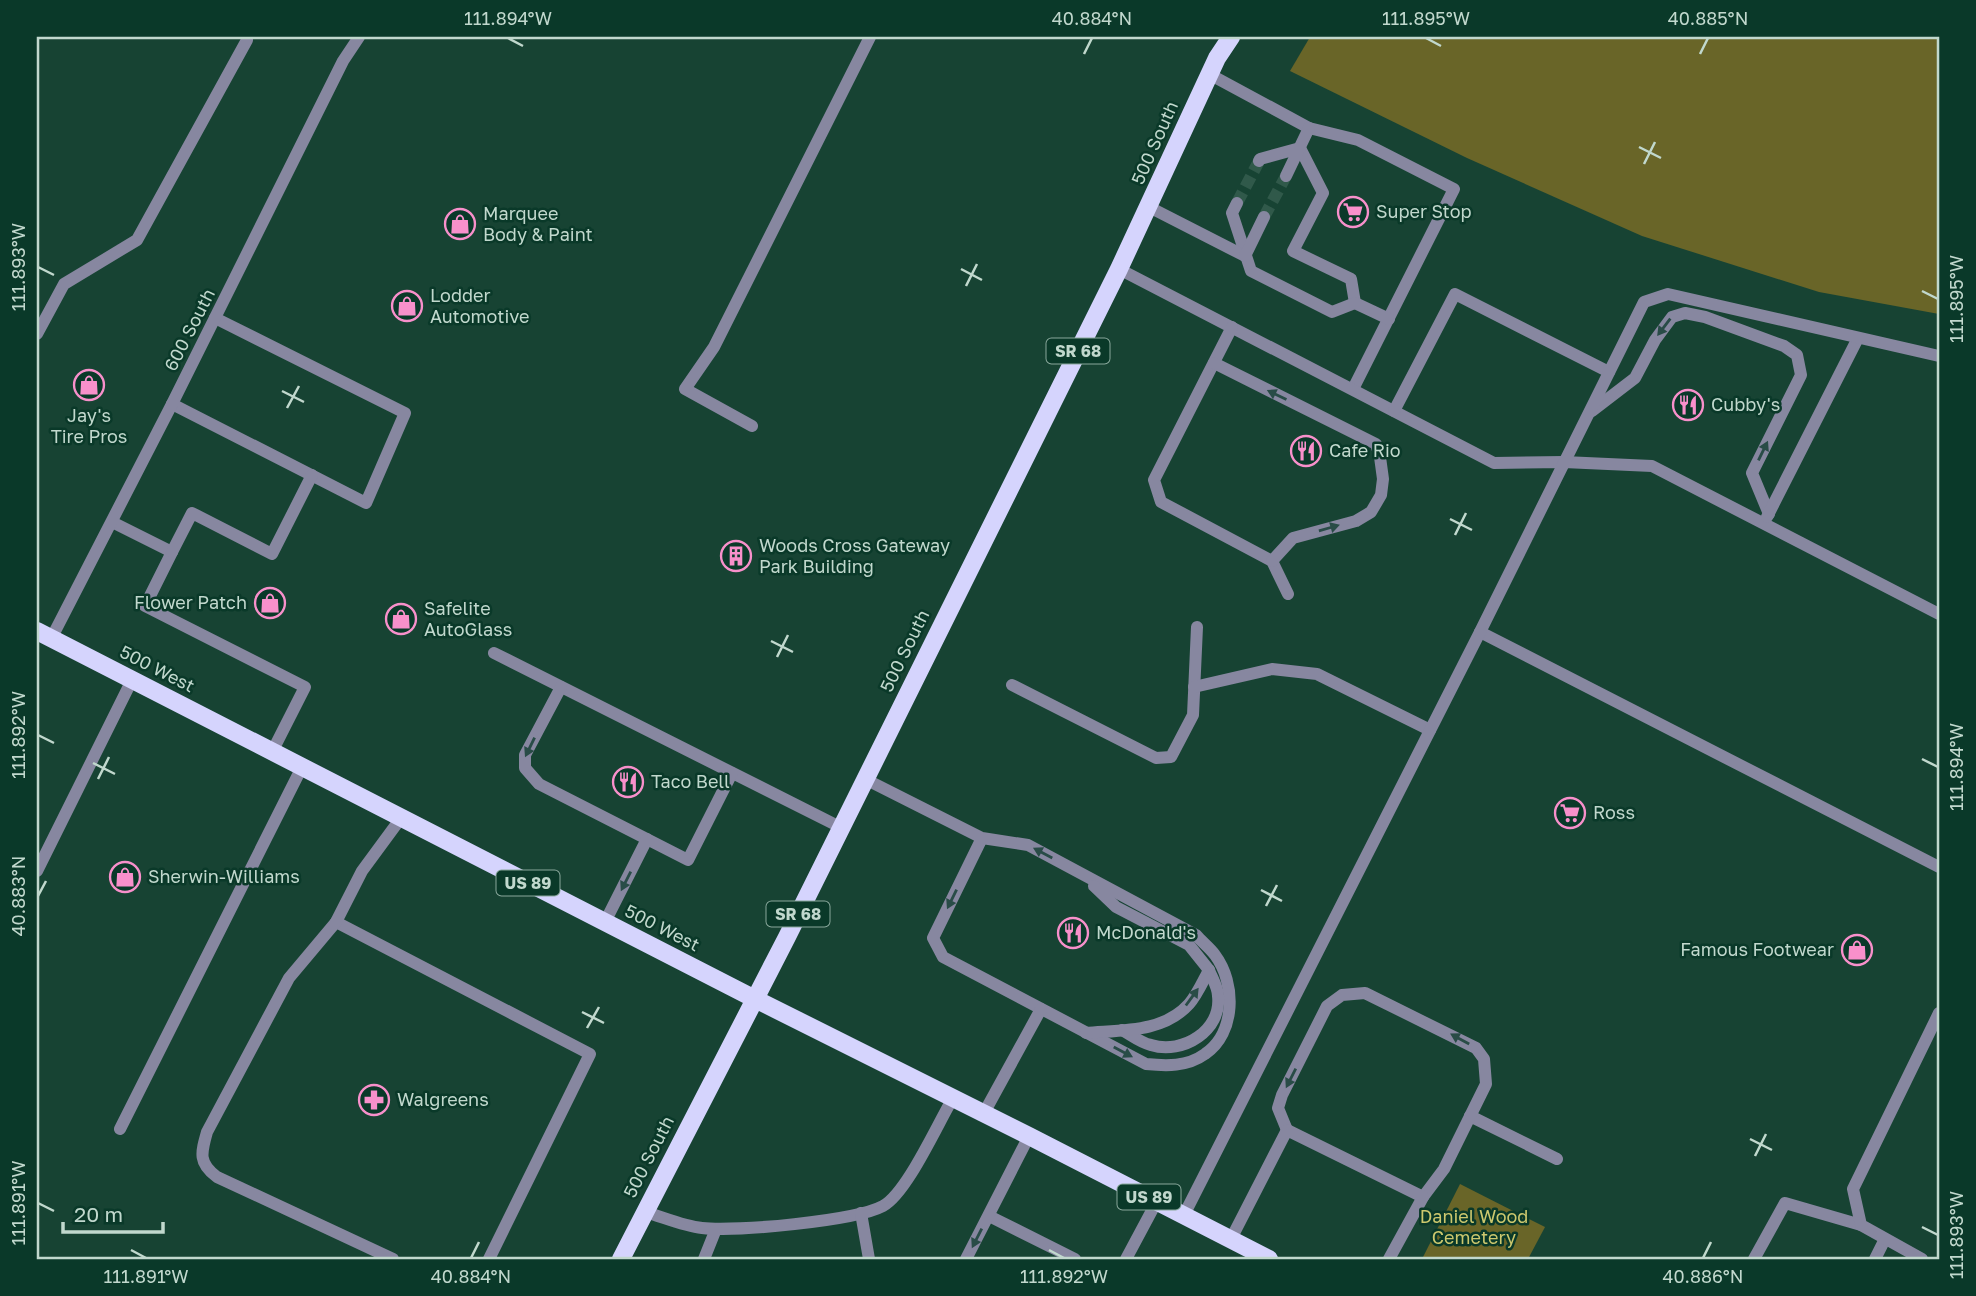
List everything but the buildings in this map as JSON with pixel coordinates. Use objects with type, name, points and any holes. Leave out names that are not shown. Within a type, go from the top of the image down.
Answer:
[{"type":"main road","name":"500 South","points":[[1217,58],[1223,37]]},
{"type":"main road","name":"500 South","points":[[621,1259],[865,779],[1119,269],[1209,74],[1231,37]]},
{"type":"main road","name":"500 West","points":[[44,635],[1269,1259]]},
{"type":"street","name":"600 South","points":[[44,635],[112,522],[343,61],[359,37]]},
{"type":"street","points":[[752,426],[685,389],[714,347],[870,37]]},
{"type":"street","points":[[37,334],[64,284],[137,240],[247,40]]},
{"type":"street","points":[[1209,74],[1309,128],[1358,140],[1454,189],[1353,389]]},
{"type":"street","points":[[1286,176],[1309,128]]},
{"type":"street","points":[[1259,161],[1300,148]]},
{"type":"street","points":[[1300,148],[1323,193],[1293,251],[1351,279],[1355,303]]},
{"type":"street","points":[[1237,203],[1232,213],[1251,271],[1332,312],[1355,303],[1389,318]]},
{"type":"street","points":[[1149,207],[1245,256]]},
{"type":"street","points":[[1245,256],[1264,217]]},
{"type":"street","points":[[1119,269],[1494,463],[1564,462],[1652,466],[1766,518],[1939,614]]},
{"type":"street","points":[[1394,411],[1455,294],[1609,372]]},
{"type":"street","points":[[1184,1215],[1644,302],[1668,294],[1939,356]]},
{"type":"street","points":[[1589,412],[1635,378],[1655,340],[1672,317],[1685,313],[1705,317],[1784,346],[1797,355],[1801,375],[1752,473],[1766,518]]},
{"type":"street","points":[[172,404],[366,503],[405,412],[215,318]]},
{"type":"street","points":[[1232,327],[1153,480],[1161,502],[1272,561],[1288,594]]},
{"type":"street","points":[[1766,518],[1858,338]]},
{"type":"street","points":[[1214,363],[1376,444],[1380,457],[1381,495],[1371,512],[1356,521],[1293,538],[1272,561]]},
{"type":"street","points":[[272,752],[305,687],[145,606],[192,513],[272,554],[312,475]]},
{"type":"street","points":[[112,522],[172,552]]},
{"type":"street","points":[[1012,685],[1156,758],[1171,757],[1193,715],[1197,627]]},
{"type":"street","points":[[1480,632],[1939,867]]},
{"type":"street","points":[[494,653],[840,827]]},
{"type":"street","points":[[1194,687],[1272,669],[1317,674],[1430,730]]},
{"type":"street","points":[[37,871],[132,680]]},
{"type":"street","points":[[561,687],[525,755],[525,768],[539,784],[688,860],[733,773]]},
{"type":"street","points":[[120,1129],[302,767]]},
{"type":"street","points":[[865,779],[982,838],[1028,845],[1196,935],[1216,956],[1230,989],[1230,1014],[1221,1037],[1205,1054],[1188,1062],[1171,1067],[1146,1064],[943,957],[933,938],[982,838]]},
{"type":"street","points":[[393,1259],[217,1177],[206,1169],[202,1160],[206,1132],[289,978],[336,922],[362,871],[401,818]]},
{"type":"street","points":[[605,922],[647,839]]},
{"type":"street","points":[[1080,873],[1116,906],[1189,945],[1209,970],[1218,995],[1216,1017],[1199,1037],[1181,1046],[1152,1046],[1122,1030]]},
{"type":"street","points":[[336,922],[590,1054],[489,1259]]},
{"type":"street","points":[[1086,1033],[1145,1028],[1167,1020],[1189,1004],[1209,970]]},
{"type":"street","points":[[1389,1259],[1423,1197],[1444,1169],[1486,1084],[1485,1059],[1476,1048],[1365,993],[1342,995],[1327,1006],[1278,1108],[1287,1130],[1423,1197]]},
{"type":"street","points":[[984,1113],[1041,1009]]},
{"type":"street","points":[[1861,1225],[1853,1189],[1939,1013]]},
{"type":"street","points":[[645,1212],[700,1228],[716,1229],[802,1223],[861,1213],[884,1206],[902,1188],[953,1098]]},
{"type":"street","points":[[1470,1116],[1557,1159]]},
{"type":"street","points":[[1231,1239],[1287,1130]]},
{"type":"street","points":[[966,1259],[1029,1136]]},
{"type":"street","points":[[1126,1259],[1157,1201]]},
{"type":"street","points":[[1754,1259],[1785,1203],[1861,1225],[1922,1259]]},
{"type":"street","points":[[861,1213],[869,1259]]},
{"type":"street","points":[[989,1216],[1075,1259]]},
{"type":"street","points":[[704,1259],[716,1229]]},
{"type":"street","points":[[1875,1259],[1885,1239]]},
{"type":"green space","points":[[1310,37],[1939,37],[1939,314],[1819,292],[1642,236],[1467,158],[1290,71]]},
{"type":"green space","name":"Daniel Wood Cemetery","points":[[1460,1184],[1545,1227],[1528,1259],[1422,1259]]},
{"type":"tunnel","points":[[1237,203],[1259,161]]},
{"type":"tunnel","points":[[1264,217],[1286,176]]},
{"type":"place","name":"Super Stop","points":[[1353,212]]},
{"type":"place","name":"Marquee Body & Paint","points":[[460,224]]},
{"type":"place","name":"Lodder Automotive","points":[[407,306]]},
{"type":"place","name":"Jay's Tire Pros","points":[[89,385]]},
{"type":"place","name":"Cubby's","points":[[1688,405]]},
{"type":"place","name":"Cafe Rio","points":[[1306,451]]},
{"type":"place","name":"Woods Cross Gateway Park Building","points":[[736,556]]},
{"type":"place","name":"Flower Patch","points":[[270,603]]},
{"type":"place","name":"Safelite AutoGlass","points":[[401,619]]},
{"type":"place","name":"Taco Bell","points":[[628,782]]},
{"type":"place","name":"Ross","points":[[1570,813]]},
{"type":"place","name":"Sherwin-Williams","points":[[125,877]]},
{"type":"place","name":"McDonald's","points":[[1073,933]]},
{"type":"place","name":"Famous Footwear","points":[[1857,950]]},
{"type":"place","name":"Walgreens","points":[[374,1100]]}]
